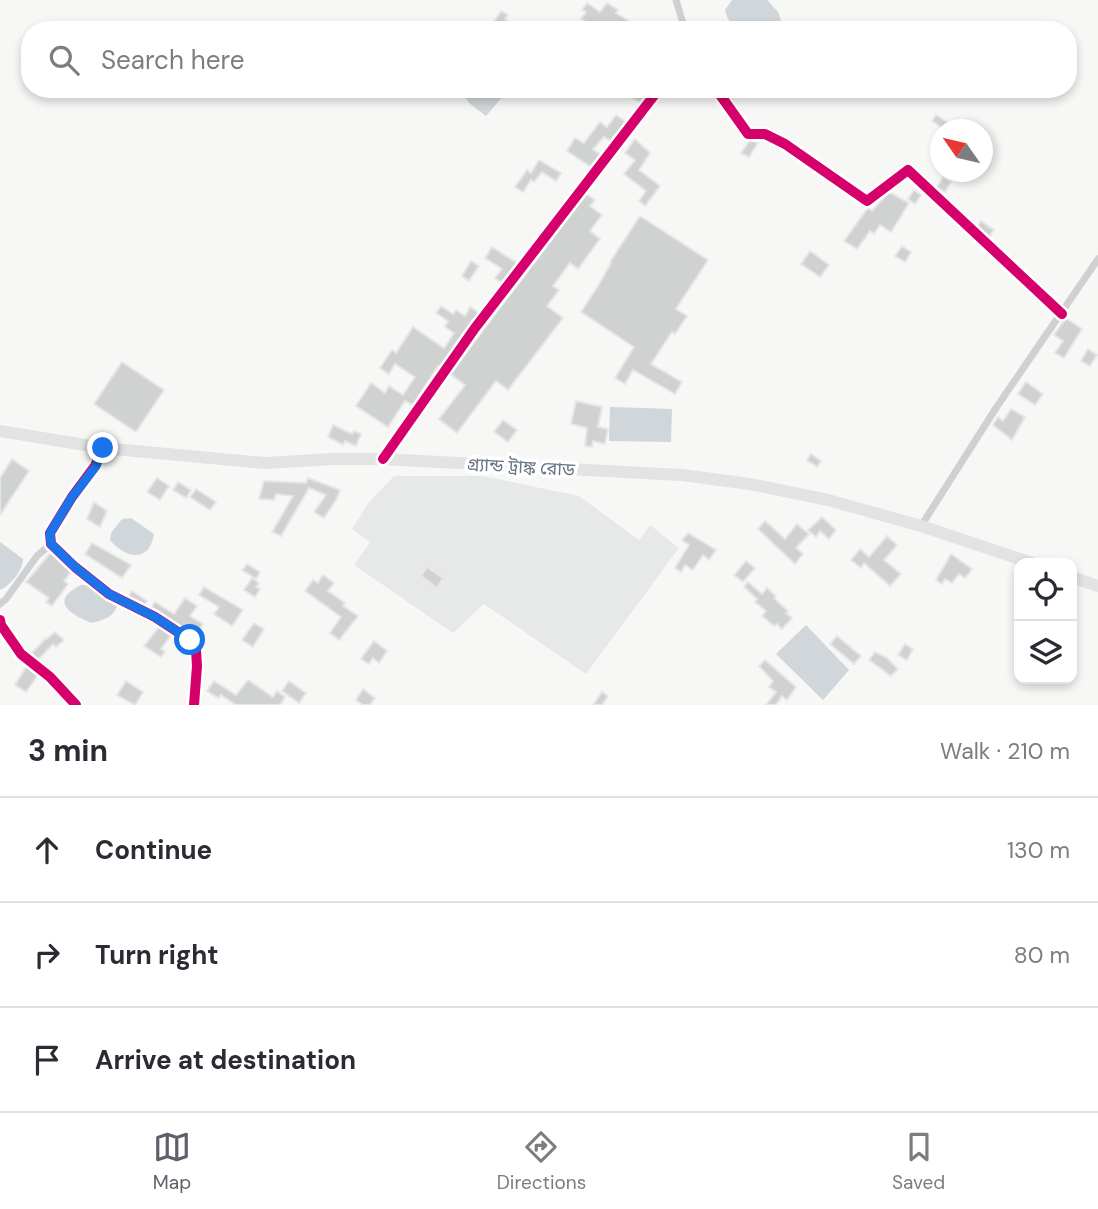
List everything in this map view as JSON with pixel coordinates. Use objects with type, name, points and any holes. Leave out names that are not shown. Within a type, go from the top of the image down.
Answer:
[{"type":"highway","name":"গ্র্যান্ড ট্রাঙ্ক রোড","points":[[0,431],[103,448],[265,463],[333,458],[383,459],[682,475],[750,484],[802,495],[922,526],[1017,558]]},
{"type":"highway","points":[[1077,579],[1098,586]]},
{"type":"street","points":[[676,0],[682,21]]},
{"type":"street","points":[[383,459],[475,328],[652,98]]},
{"type":"street","points":[[722,98],[748,134],[765,134],[785,144],[867,201],[908,170],[1062,314]]},
{"type":"street","points":[[922,526],[996,408],[1098,259]]},
{"type":"street","points":[[103,448],[96,466],[72,497],[50,533],[51,544],[109,594],[155,617],[190,640],[196,650],[197,666],[194,705]]},
{"type":"street","points":[[0,604],[37,556],[51,544]]},
{"type":"street","points":[[0,620],[21,654],[50,677],[76,705]]},
{"type":"shaded area","points":[[732,0],[767,0],[778,12],[781,21],[730,21],[725,10]]},
{"type":"shaded area","points":[[466,98],[501,98],[486,116]]},
{"type":"shaded area","points":[[610,407],[672,409],[671,442],[609,441]]},
{"type":"shaded area","points":[[394,476],[483,476],[579,496],[639,540],[650,525],[679,548],[586,674],[484,604],[453,633],[354,565],[370,542],[352,529],[370,501]]},
{"type":"shaded area","points":[[131,518],[154,534],[151,544],[142,554],[122,551],[110,540],[111,533],[122,519]]},
{"type":"shaded area","points":[[0,542],[23,559],[15,577],[0,590]]},
{"type":"shaded area","points":[[81,585],[89,585],[117,604],[114,612],[92,623],[71,612],[64,602],[71,591]]},
{"type":"shaded area","points":[[806,625],[849,670],[823,700],[776,654]]},
{"type":"building","points":[[587,3],[600,12],[607,3],[629,21],[584,21],[581,19],[586,12],[582,10]]},
{"type":"building","points":[[501,11],[508,15],[505,19],[508,21],[494,21]]},
{"type":"building","points":[[616,115],[626,122],[611,141],[604,137],[593,149],[600,154],[591,167],[567,151],[575,138],[584,143],[600,122],[607,127]]},
{"type":"building","points":[[635,139],[650,153],[639,170],[660,186],[645,206],[639,201],[646,191],[624,174],[635,160],[625,153]]},
{"type":"building","points":[[750,140],[758,143],[749,157],[741,153]]},
{"type":"building","points":[[539,160],[561,173],[556,181],[542,172],[534,182],[531,180],[523,192],[515,187],[527,170],[531,173]]},
{"type":"building","points":[[940,182],[951,182],[945,192],[937,187]]},
{"type":"building","points":[[914,190],[921,195],[915,204],[908,199]]},
{"type":"building","points":[[889,192],[909,203],[891,232],[880,225],[874,234],[870,231],[857,249],[844,241],[868,208],[872,211]]},
{"type":"building","points":[[586,194],[595,200],[590,206],[602,215],[590,231],[600,239],[578,269],[570,263],[553,286],[559,290],[547,306],[563,318],[508,390],[496,381],[457,433],[439,419],[465,385],[450,374]]},
{"type":"building","points":[[640,216],[708,260],[676,309],[687,316],[675,334],[672,332],[651,364],[682,382],[675,394],[633,370],[625,384],[615,378],[634,347],[581,312]]},
{"type":"building","points":[[981,221],[994,230],[989,237],[977,227]]},
{"type":"building","points":[[902,246],[911,252],[905,262],[895,256]]},
{"type":"building","points":[[492,247],[517,263],[502,283],[495,278],[502,269],[485,258]]},
{"type":"building","points":[[810,251],[829,265],[820,277],[801,264]]},
{"type":"building","points":[[471,261],[479,266],[469,281],[462,276]]},
{"type":"building","points":[[441,306],[453,314],[456,310],[465,316],[470,307],[479,313],[440,367],[438,366],[413,405],[405,401],[388,427],[356,406],[371,383],[385,393],[389,386],[403,395],[415,377],[395,364],[389,374],[380,368],[392,350],[396,353],[413,327],[444,348],[454,333],[445,327],[448,321],[436,313]]},
{"type":"building","points":[[1066,318],[1082,329],[1064,358],[1055,353],[1063,341],[1054,335]]},
{"type":"building","points":[[1088,349],[1097,355],[1090,366],[1081,361]]},
{"type":"building","points":[[122,362],[164,390],[136,432],[94,404]]},
{"type":"building","points":[[1026,382],[1043,394],[1035,405],[1018,394]]},
{"type":"building","points":[[576,401],[602,407],[598,427],[608,429],[605,444],[593,441],[592,447],[585,446],[587,428],[571,424]]},
{"type":"building","points":[[1011,409],[1025,417],[1012,440],[993,425],[998,417],[1003,421]]},
{"type":"building","points":[[503,420],[517,430],[508,442],[494,432]]},
{"type":"building","points":[[333,425],[352,434],[354,431],[361,434],[356,446],[345,441],[343,445],[328,437]]},
{"type":"building","points":[[811,454],[821,461],[817,467],[807,460]]},
{"type":"building","points":[[12,459],[29,471],[0,515],[0,478]]},
{"type":"building","points":[[157,478],[169,486],[160,500],[147,492]]},
{"type":"building","points":[[308,478],[340,490],[324,518],[314,512],[326,495],[309,488],[281,536],[272,532],[293,496],[276,494],[274,500],[259,499],[264,481],[306,483]]},
{"type":"building","points":[[178,482],[191,490],[186,498],[173,490]]},
{"type":"building","points":[[196,489],[216,502],[210,510],[190,497]]},
{"type":"building","points":[[94,502],[107,511],[100,527],[87,519]]},
{"type":"building","points":[[822,517],[836,530],[829,539],[820,531],[816,537],[808,530]]},
{"type":"building","points":[[765,521],[785,539],[797,524],[809,534],[796,548],[803,554],[795,564],[758,529]]},
{"type":"building","points":[[688,533],[716,550],[709,560],[703,555],[693,570],[685,565],[681,572],[675,568],[689,545],[682,540]]},
{"type":"building","points":[[887,536],[897,545],[884,560],[901,574],[890,586],[864,563],[861,568],[851,560],[860,549],[869,557]]},
{"type":"building","points":[[92,543],[131,565],[122,578],[85,554]]},
{"type":"building","points":[[51,552],[71,572],[64,581],[68,584],[52,606],[46,602],[49,598],[26,582]]},
{"type":"building","points":[[951,554],[972,569],[965,578],[959,574],[952,583],[945,579],[942,584],[936,580]]},
{"type":"building","points":[[746,561],[755,568],[743,582],[734,575]]},
{"type":"building","points":[[247,564],[260,572],[256,579],[242,570]]},
{"type":"building","points":[[427,567],[443,578],[437,588],[421,576]]},
{"type":"building","points":[[323,575],[334,583],[328,591],[358,616],[339,640],[330,633],[341,617],[305,591],[313,580],[318,583]]},
{"type":"building","points":[[252,578],[259,583],[256,587],[260,589],[255,597],[244,590]]},
{"type":"building","points":[[748,582],[762,594],[767,588],[788,611],[786,613],[792,618],[782,629],[762,616],[766,611],[744,587]]},
{"type":"building","points":[[204,587],[243,610],[232,626],[214,614],[219,607],[199,595]]},
{"type":"building","points":[[132,591],[147,601],[144,605],[128,597]]},
{"type":"building","points":[[185,598],[197,606],[190,616],[203,624],[195,637],[151,608],[155,602],[174,614]]},
{"type":"building","points":[[254,623],[264,629],[253,647],[242,640]]},
{"type":"building","points":[[159,627],[171,635],[161,649],[165,652],[161,657],[144,646]]},
{"type":"building","points":[[55,632],[64,640],[56,647],[53,644],[38,660],[31,654]]},
{"type":"building","points":[[837,636],[861,656],[854,664],[830,644]]},
{"type":"building","points":[[374,641],[387,651],[379,663],[373,658],[369,664],[361,659]]},
{"type":"building","points":[[905,644],[913,649],[907,660],[898,655]]},
{"type":"building","points":[[875,652],[887,658],[898,669],[891,676],[869,660]]},
{"type":"building","points":[[765,660],[796,687],[787,700],[782,696],[776,705],[766,705],[776,692],[769,687],[773,681],[759,666]]},
{"type":"building","points":[[26,667],[38,675],[26,692],[15,685]]},
{"type":"building","points":[[248,680],[273,697],[277,691],[285,697],[280,705],[236,705],[221,695],[218,698],[207,691],[214,681],[236,695]]},
{"type":"building","points":[[126,681],[143,692],[135,705],[117,695]]},
{"type":"building","points":[[289,681],[306,693],[299,703],[282,691]]},
{"type":"building","points":[[363,689],[375,698],[370,705],[363,705],[356,700]]},
{"type":"building","points":[[602,692],[608,696],[602,705],[593,705]]},
{"type":"cycle path","points":[[383,459],[475,328],[652,98]]},
{"type":"cycle path","points":[[722,98],[748,134],[765,134],[785,144],[867,201],[908,170],[1062,314]]},
{"type":"cycle path","points":[[103,448],[95,466],[50,533],[51,544],[109,594],[155,617],[190,640],[196,650],[197,666],[194,705]]},
{"type":"cycle path","points":[[0,620],[21,654],[50,677],[76,705]]},
{"type":"route","points":[[103,448],[96,466],[72,497],[50,533],[51,544],[109,594],[155,617],[190,640]]}]
